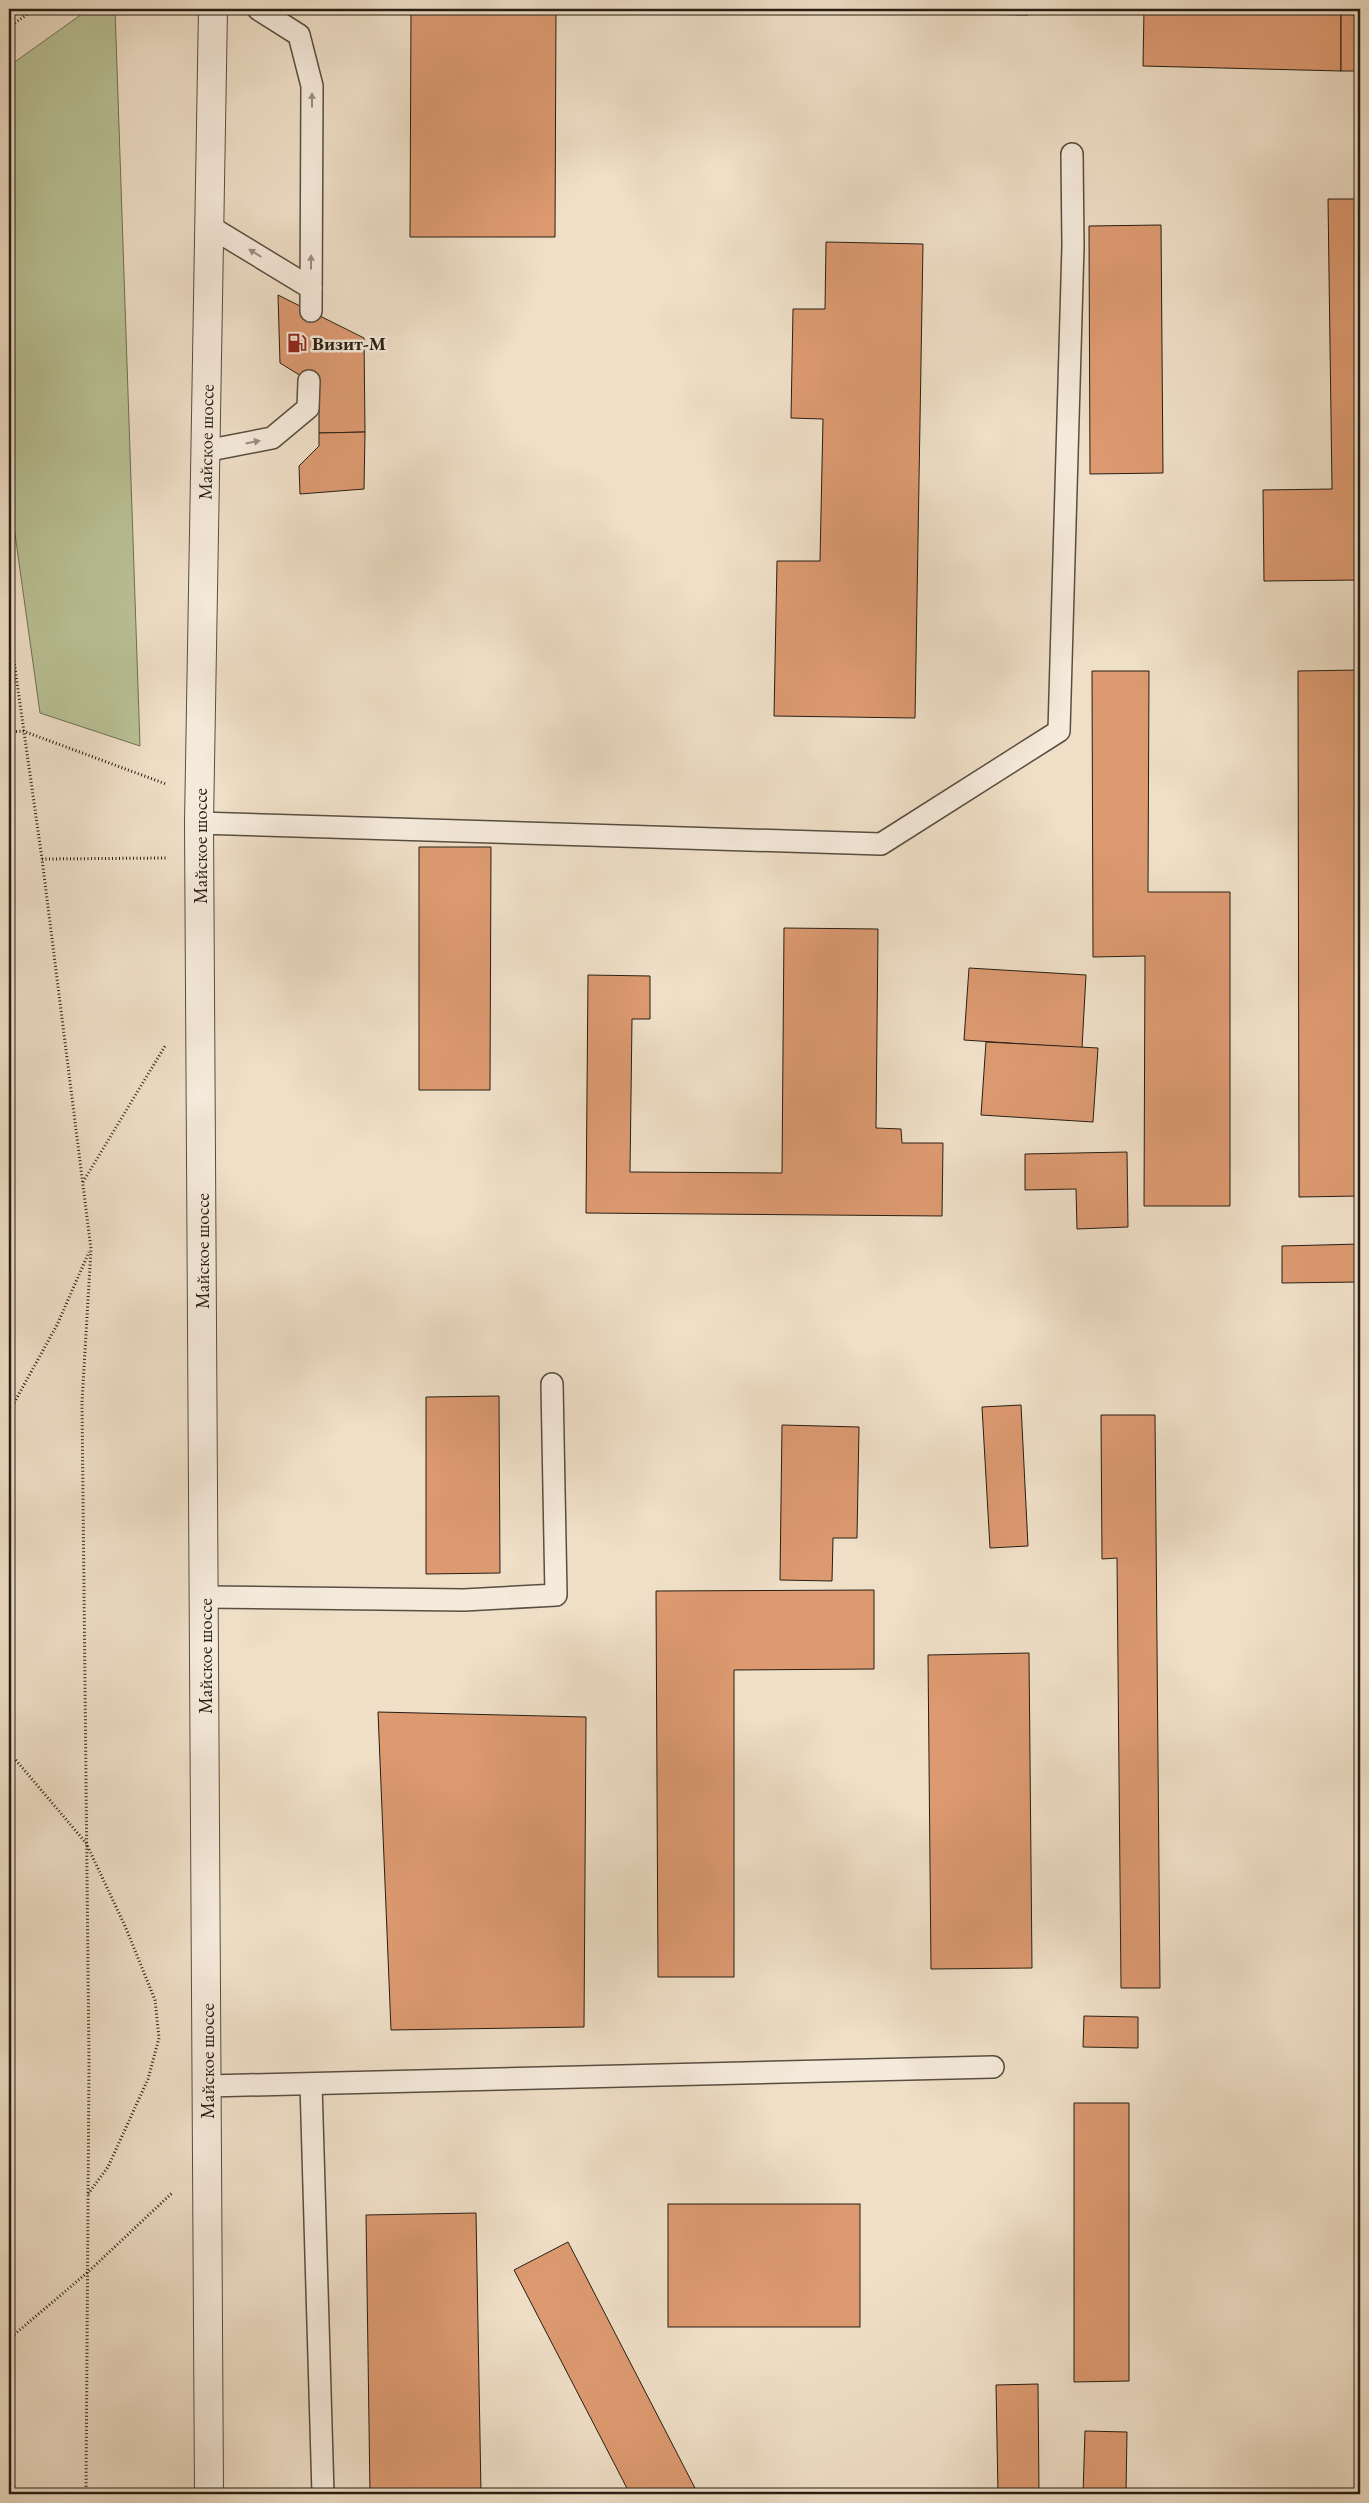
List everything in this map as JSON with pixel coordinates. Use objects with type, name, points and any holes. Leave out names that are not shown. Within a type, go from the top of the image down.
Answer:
[{"type":"street","name":"Майское шоссе","points":[[209,2494],[199,823],[214,9]]},
{"type":"lane","points":[[258,9],[299,35],[312,86],[311,311]]},
{"type":"lane","points":[[199,823],[881,844],[1059,731],[1073,246],[1072,154]]},
{"type":"lane","points":[[210,226],[311,288]]},
{"type":"lane","points":[[205,451],[272,438],[308,408],[309,381]]},
{"type":"lane","points":[[205,1597],[464,1600],[556,1595],[552,1384]]},
{"type":"lane","points":[[208,2086],[993,2067]]},
{"type":"lane","points":[[311,2084],[323,2494]]},
{"type":"path","points":[[9,27],[35,9]]},
{"type":"path","points":[[9,626],[42,859],[90,1249],[82,1402],[88,2194],[86,2494]]},
{"type":"path","points":[[9,732],[23,731],[169,785]]},
{"type":"path","points":[[42,859],[170,858]]},
{"type":"path","points":[[82,1183],[170,1038]]},
{"type":"path","points":[[9,1412],[57,1325],[90,1249]]},
{"type":"path","points":[[9,1752],[86,1843],[125,1926],[155,2000],[159,2038],[148,2079],[108,2167],[88,2194]]},
{"type":"path","points":[[9,2340],[88,2272],[206,2162]]},
{"type":"path","points":[[9,2493],[56,2494]]},
{"type":"green space","points":[[89,9],[115,9],[140,746],[40,713],[9,491],[9,66]]},
{"type":"building","points":[[411,9],[556,9],[555,237],[410,237]]},
{"type":"building","points":[[969,9],[1028,9],[1028,15],[969,14]]},
{"type":"building","points":[[1144,9],[1341,9],[1341,71],[1143,66]]},
{"type":"building","points":[[1341,9],[1360,9],[1360,71],[1341,71]]},
{"type":"building","points":[[1328,199],[1360,199],[1360,580],[1264,581],[1263,490],[1332,489]]},
{"type":"building","points":[[1161,225],[1163,473],[1090,474],[1089,226]]},
{"type":"building","points":[[826,242],[923,244],[915,718],[774,716],[777,561],[820,561],[823,419],[791,418],[793,309],[825,309]]},
{"type":"building","points":[[278,295],[364,338],[365,432],[319,433],[319,387],[280,363]]},
{"type":"building","points":[[365,432],[364,489],[300,494],[299,466],[319,446],[319,433]]},
{"type":"building","points":[[1360,670],[1360,1196],[1299,1197],[1298,671]]},
{"type":"building","points":[[1092,671],[1149,671],[1148,892],[1230,892],[1230,1206],[1144,1206],[1145,956],[1093,957]]},
{"type":"building","points":[[419,847],[491,847],[490,1090],[419,1090]]},
{"type":"building","points":[[784,928],[878,929],[876,1128],[901,1129],[902,1143],[943,1143],[942,1216],[586,1213],[588,975],[650,976],[650,1019],[632,1019],[630,1172],[782,1173]]},
{"type":"building","points":[[969,968],[1086,975],[1082,1048],[964,1040]]},
{"type":"building","points":[[986,1042],[1098,1048],[1093,1122],[981,1115]]},
{"type":"building","points":[[1127,1152],[1128,1227],[1077,1229],[1076,1189],[1025,1190],[1025,1154]]},
{"type":"building","points":[[1360,1244],[1360,1282],[1282,1283],[1282,1246]]},
{"type":"building","points":[[499,1396],[500,1573],[426,1574],[426,1397]]},
{"type":"building","points":[[1021,1405],[1028,1546],[990,1548],[982,1407]]},
{"type":"building","points":[[1101,1415],[1155,1415],[1160,1988],[1121,1988],[1117,1558],[1102,1559]]},
{"type":"building","points":[[782,1425],[859,1427],[857,1538],[833,1538],[832,1581],[780,1580]]},
{"type":"building","points":[[874,1590],[874,1669],[734,1670],[734,1977],[658,1977],[656,1591]]},
{"type":"building","points":[[1029,1653],[1032,1968],[931,1969],[928,1655]]},
{"type":"building","points":[[378,1712],[586,1717],[584,2027],[391,2030]]},
{"type":"building","points":[[1084,2016],[1138,2017],[1138,2048],[1083,2047]]},
{"type":"building","points":[[1074,2103],[1129,2103],[1129,2381],[1074,2382]]},
{"type":"building","points":[[668,2204],[860,2204],[860,2327],[668,2327]]},
{"type":"building","points":[[476,2213],[481,2494],[370,2494],[366,2215]]},
{"type":"building","points":[[568,2242],[697,2492],[693,2494],[630,2494],[514,2270]]},
{"type":"building","points":[[1038,2384],[1039,2494],[998,2494],[996,2385]]},
{"type":"building","points":[[1085,2431],[1127,2432],[1126,2494],[1083,2494]]},
{"type":"place","name":"Визит-М","points":[[297,343]]}]
